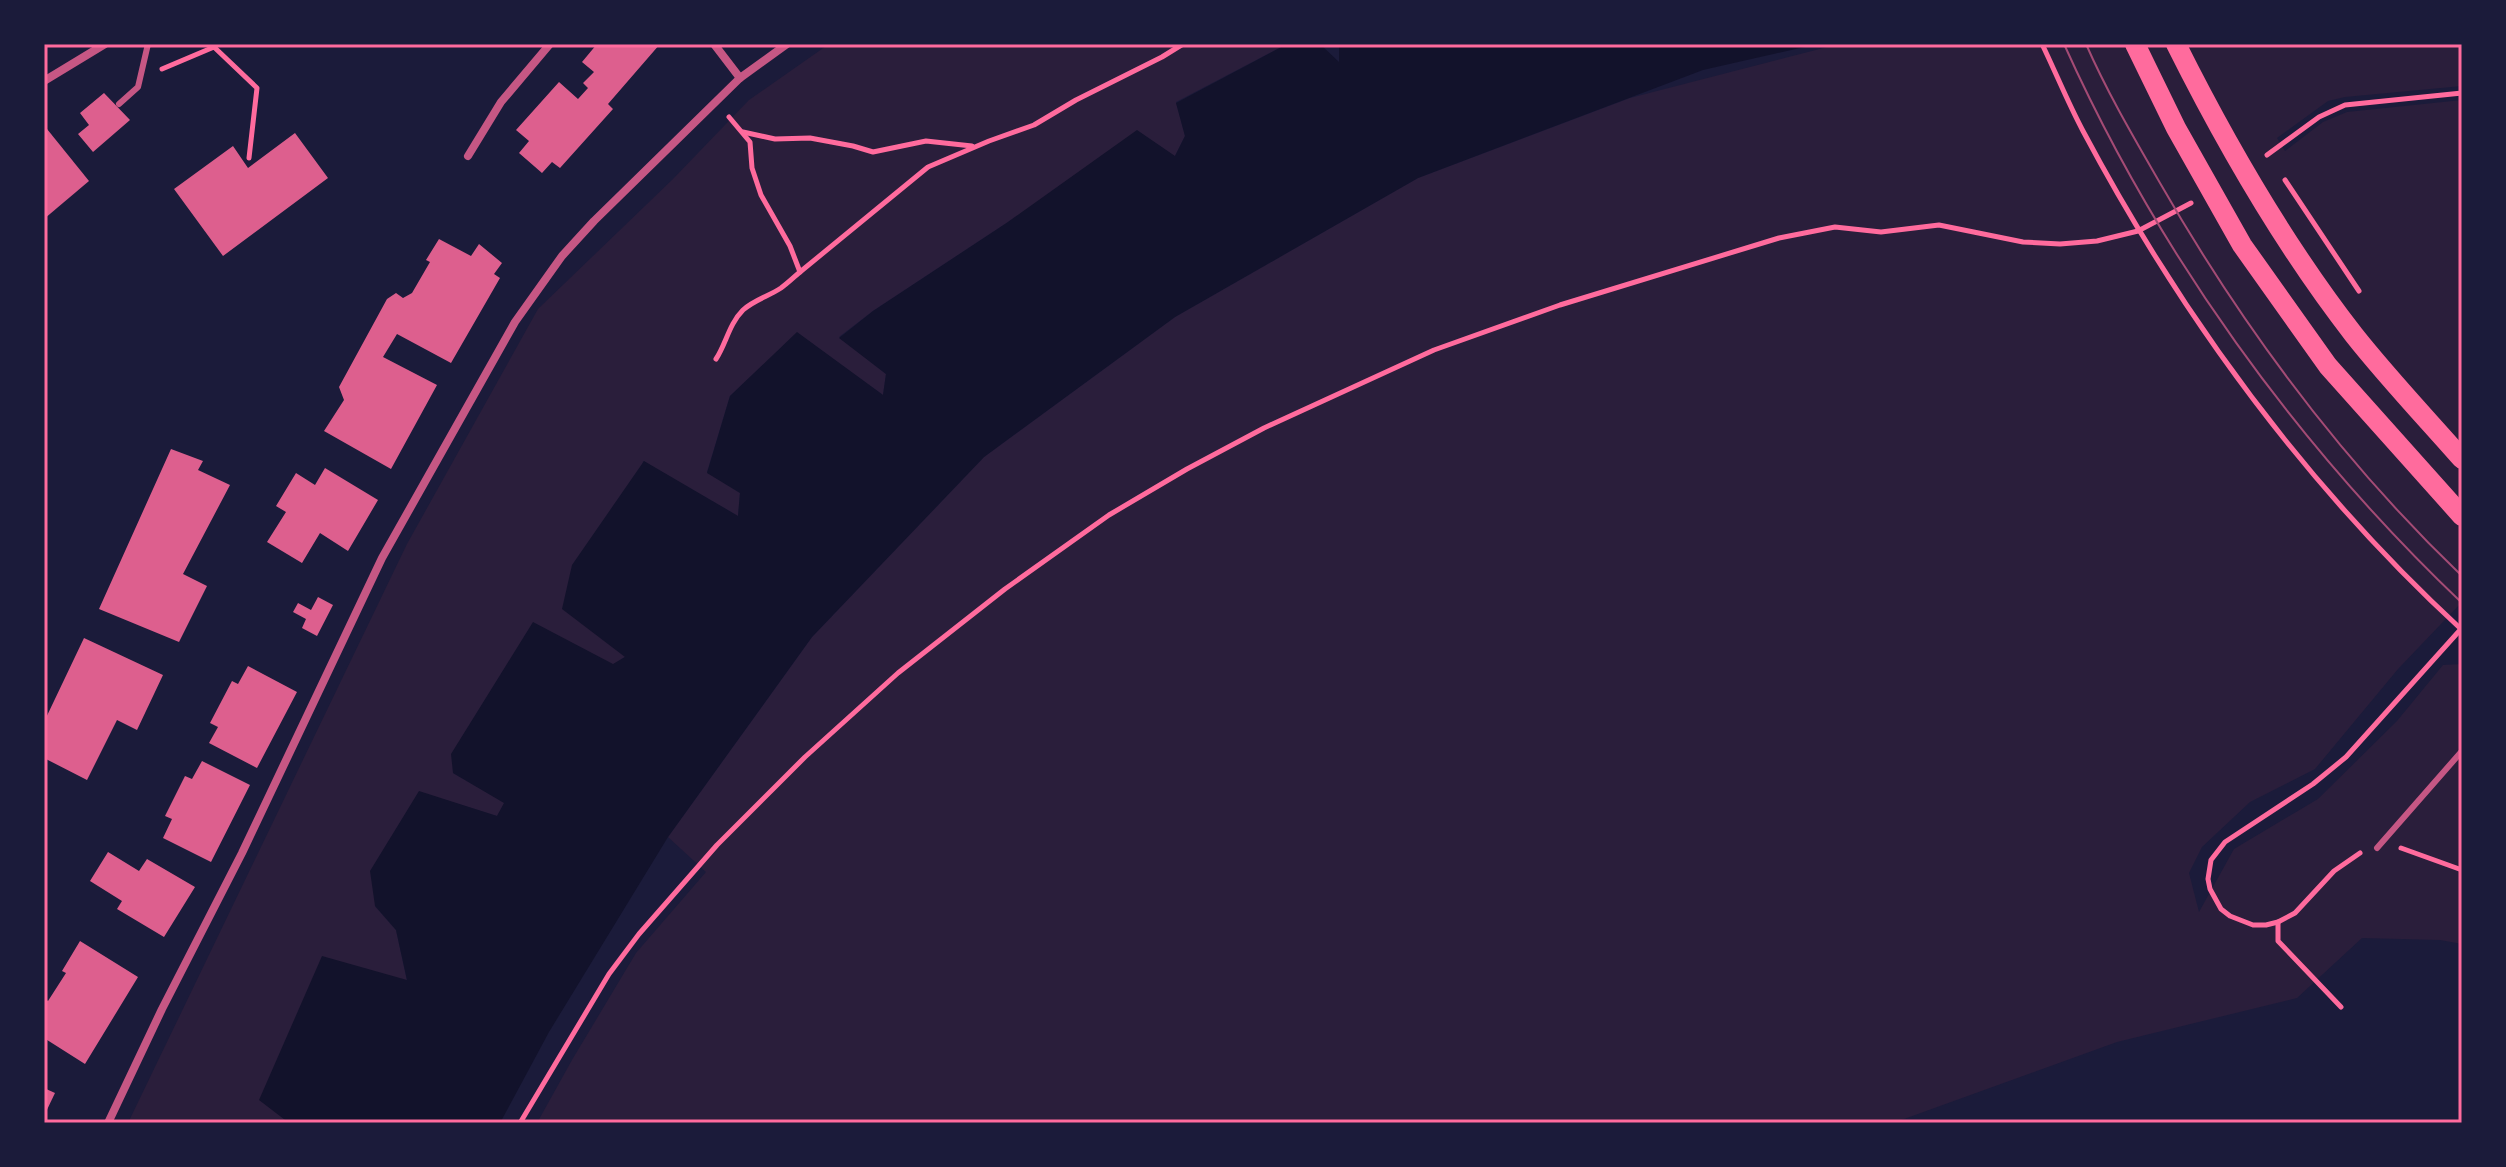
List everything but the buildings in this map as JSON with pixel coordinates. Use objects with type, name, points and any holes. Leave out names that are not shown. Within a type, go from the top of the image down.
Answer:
[{"type":"main road","points":[[2135,44],[2176,128],[2242,245],[2328,366],[2462,516]]},
{"type":"main road","points":[[2176,44],[2274,223],[2354,334],[2462,459]]},
{"type":"street","points":[[44,81],[105,44]]},
{"type":"street","points":[[468,156],[501,102],[550,44]]},
{"type":"street","points":[[714,44],[740,78]]},
{"type":"street","points":[[108,1123],[242,853],[382,558],[515,322],[562,256],[740,78],[787,44]]},
{"type":"lane","points":[[119,104],[138,87],[148,44]]},
{"type":"lane","points":[[2377,848],[2462,751]]},
{"type":"path","points":[[716,359],[729,329],[742,311],[780,288],[928,167],[1034,125],[1183,44]]},
{"type":"path","points":[[2042,44],[2083,131],[2134,220],[2222,357],[2342,509],[2392,563],[2462,629],[2346,757],[2313,784],[2234,835],[2216,852],[2211,860],[2210,889],[2221,909],[2253,925],[2278,922],[2301,908],[2334,871],[2360,853],[2377,848],[2406,849],[2462,870]]},
{"type":"path","points":[[158,71],[214,47],[225,57],[257,88],[249,158]]},
{"type":"path","points":[[2263,145],[2268,157],[2319,117],[2345,105],[2462,93]]},
{"type":"path","points":[[712,105],[730,118],[750,142],[752,168],[761,195],[790,246],[800,272]]},
{"type":"path","points":[[741,131],[775,139],[810,138],[873,152],[926,141],[977,146]]},
{"type":"path","points":[[2279,170],[2364,298]]},
{"type":"path","points":[[520,1123],[609,974],[639,934],[717,845],[805,757],[898,673],[1005,589],[1109,515],[1187,469],[1264,428],[1434,350],[1560,305],[1779,238],[1835,227],[1881,232],[1939,225],[2041,244],[2097,241],[2138,231],[2202,197]]},
{"type":"path","points":[[2278,922],[2278,941],[2341,1007]]},
{"type":"shaded area","points":[[829,44],[1287,44],[1176,102],[1185,136],[1175,156],[1005,224],[839,337],[886,374],[883,395],[797,333],[730,396],[707,472],[740,493],[738,516],[643,461],[626,656],[453,773],[505,803],[497,816],[419,792],[375,906],[396,930],[407,981],[291,1123],[128,1123],[407,544],[538,309],[673,179],[749,100]]},
{"type":"shaded area","points":[[1287,44],[1320,44],[1339,62],[1339,44],[1818,44],[1703,70],[1418,178],[1175,317],[984,457],[812,637],[668,837],[549,1032],[500,1123],[289,1123],[259,1100],[322,956],[407,980],[396,930],[375,906],[370,871],[419,791],[497,816],[504,803],[453,773],[451,754],[533,622],[613,664],[625,657],[562,609],[572,565],[644,461],[738,516],[740,493],[707,473],[730,396],[797,332],[883,395],[886,374],[839,338],[873,311],[1005,224],[1137,130],[1175,156],[1185,136],[1176,103]]},
{"type":"shaded area","points":[[1839,44],[2462,44],[2462,86],[2328,101],[2277,138],[2285,151],[2323,122],[2347,112],[2462,100],[2462,602],[2398,669],[2315,769],[2250,802],[2202,847],[2189,873],[2199,912],[2234,849],[2318,799],[2397,721],[2443,665],[2462,664],[2462,944],[2440,940],[2362,938],[2297,998],[2117,1042],[1893,1123],[537,1123],[636,953],[706,872],[668,837],[812,637],[984,457],[1175,317],[1418,178],[1630,98]]},
{"type":"tram line","points":[[2064,44],[2101,122],[2142,197],[2236,343],[2343,478],[2462,603]]},
{"type":"tram line","points":[[2086,44],[2160,183],[2260,340],[2376,487],[2462,576]]}]
